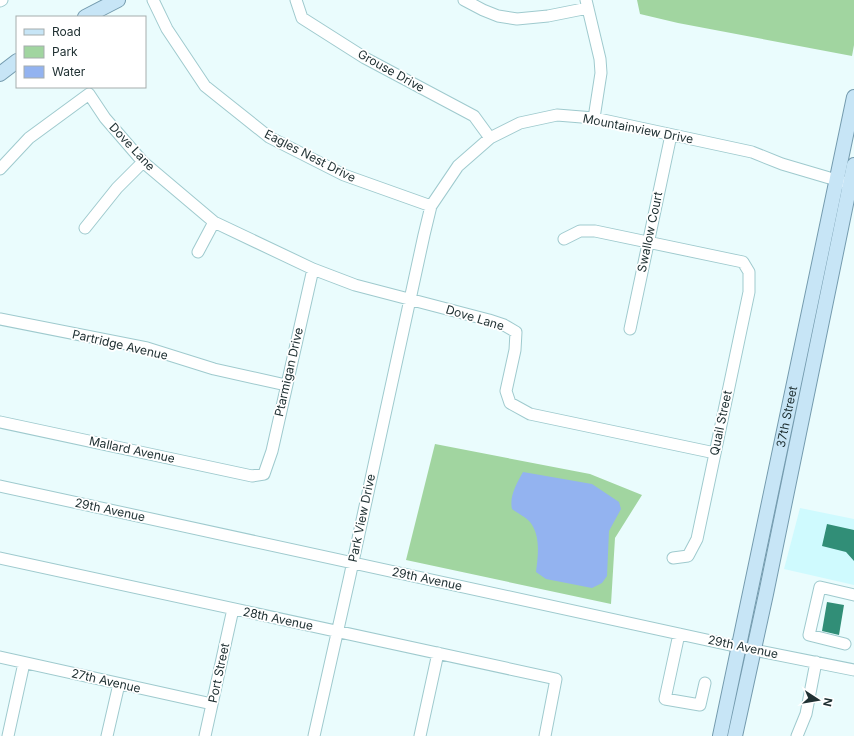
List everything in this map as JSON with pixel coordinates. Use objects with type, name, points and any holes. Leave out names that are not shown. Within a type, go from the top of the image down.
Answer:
[{"type":"main road","points":[[86,16],[118,0]]},
{"type":"main road","points":[[0,74],[16,61]]},
{"type":"main road","name":"37th Street","points":[[720,736],[854,97]]},
{"type":"main road","name":"37th Street","points":[[735,736],[852,185],[854,165]]},
{"type":"street","name":"Eagles Nest Drive","points":[[153,0],[167,28],[205,86],[269,138],[344,175],[431,206]]},
{"type":"street","name":"Grouse Drive","points":[[296,0],[302,18],[365,58],[474,116],[490,138]]},
{"type":"street","points":[[464,0],[498,16],[517,19],[587,4],[601,66],[594,118]]},
{"type":"street","name":"Dove Lane","points":[[0,169],[29,138],[89,94],[105,118],[143,162],[214,222],[313,270],[355,285],[393,296],[489,320],[504,325],[516,332],[515,350],[506,390],[510,403],[530,414],[715,453]]},
{"type":"street","name":"Mountainview Drive","points":[[409,299],[431,206],[458,166],[490,138],[520,123],[558,115],[594,118],[752,152],[782,164],[837,179],[852,185]]},
{"type":"street","name":"Swallow Court","points":[[630,329],[671,135]]},
{"type":"street","points":[[85,228],[117,188],[143,162]]},
{"type":"street","points":[[198,252],[214,222]]},
{"type":"street","points":[[564,239],[580,231],[595,231],[648,242]]},
{"type":"street","name":"Quail Street","points":[[648,242],[743,262],[749,272],[749,292],[697,539],[688,556],[673,558]]},
{"type":"street","name":"Ptarmigan Drive","points":[[264,474],[272,451],[313,270]]},
{"type":"street","name":"Park View Drive","points":[[314,736],[353,563],[409,299]]},
{"type":"street","name":"Partridge Avenue","points":[[0,319],[147,348],[214,369],[286,386]]},
{"type":"street","name":"Mallard Avenue","points":[[0,422],[252,476],[264,474]]},
{"type":"street","name":"29th Avenue","points":[[0,486],[739,647],[854,670]]},
{"type":"street","name":"28th Avenue","points":[[0,558],[556,679],[545,736]]},
{"type":"street","points":[[845,644],[809,636],[820,587],[854,595]]},
{"type":"street","name":"Port Street","points":[[205,736],[233,609]]},
{"type":"street","points":[[679,634],[665,699],[700,705],[705,683]]},
{"type":"street","points":[[420,736],[438,653]]},
{"type":"street","name":"27th Avenue","points":[[0,657],[212,704]]},
{"type":"street","points":[[8,736],[24,662]]},
{"type":"street","points":[[797,736],[806,714],[816,662]]},
{"type":"street","points":[[107,736],[119,684]]},
{"type":"shaded area","points":[[800,508],[854,519],[854,585],[784,569]]},
{"type":"green space","points":[[637,0],[854,0],[854,45],[852,56],[678,23],[640,14]]},
{"type":"green space","points":[[435,444],[590,474],[642,495],[615,538],[611,604],[406,560]]},
{"type":"water","points":[[523,472],[592,484],[619,502],[621,509],[609,531],[607,576],[602,583],[592,588],[546,579],[536,572],[538,546],[536,533],[530,522],[512,509],[511,504],[514,490]]},
{"type":"building","points":[[827,524],[854,530],[854,561],[846,552],[822,546]]},
{"type":"building","points":[[827,602],[844,605],[839,635],[822,631]]}]
